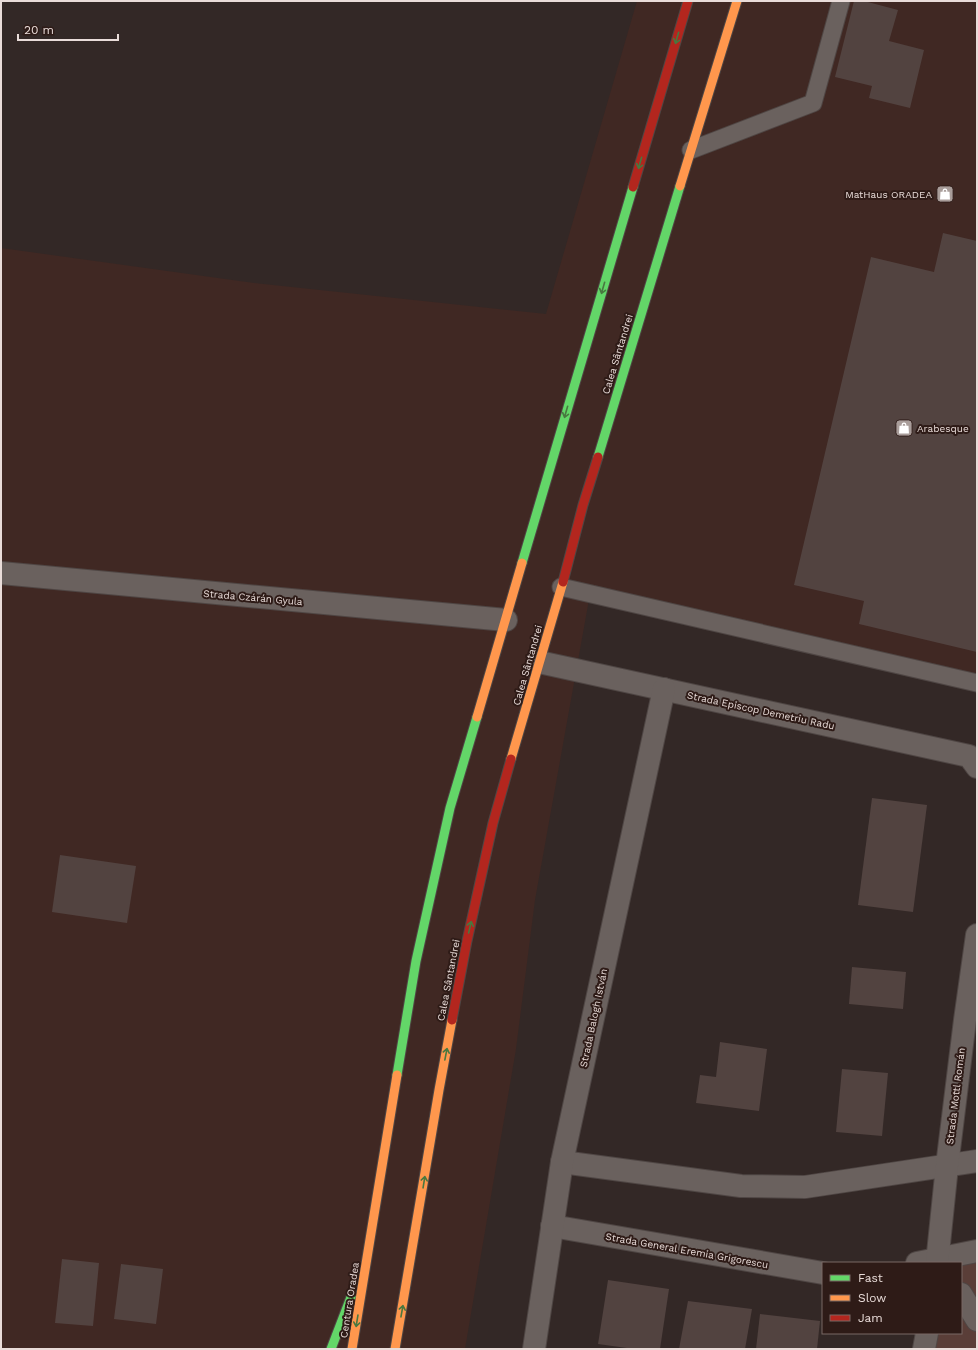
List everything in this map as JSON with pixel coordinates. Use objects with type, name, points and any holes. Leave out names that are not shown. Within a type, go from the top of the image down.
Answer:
[{"type":"highway","points":[[331,1349],[367,1254],[416,960],[450,808],[688,1]]},
{"type":"highway","name":"Calea Sântandrei","points":[[395,1349],[439,1090],[467,942],[494,823],[539,662],[557,604],[583,505],[737,1]]},
{"type":"highway","name":"Centura Oradea","points":[[352,1349],[367,1254]]},
{"type":"street","name":"Strada Czárán Gyula","points":[[1,573],[506,620]]},
{"type":"street","name":"Strada Episcop Demetriu Radu","points":[[539,662],[969,756],[977,767]]},
{"type":"street","name":"Strada Balogh István","points":[[534,1349],[562,1162],[664,689]]},
{"type":"street","name":"Strada Mottl Román","points":[[939,1261],[947,1166],[977,935]]},
{"type":"street","points":[[562,1162],[741,1186],[805,1187],[977,1161]]},
{"type":"street","name":"Strada General Eremia Grigorescu","points":[[552,1226],[822,1273]]},
{"type":"street","points":[[928,1262],[939,1261],[977,1251]]},
{"type":"street","points":[[962,1296],[977,1320]]},
{"type":"street","points":[[924,1349],[927,1334]]},
{"type":"lane","points":[[691,150],[813,103],[841,1]]},
{"type":"lane","points":[[561,587],[977,683]]},
{"type":"shaded area","points":[[637,1],[977,1],[977,683],[590,594],[535,900],[516,1049],[465,1349],[1,1349],[1,248],[254,283],[546,314]]},
{"type":"shaded area","points":[[977,1251],[977,1349],[924,1349],[927,1334],[962,1334],[962,1262]]},
{"type":"building","points":[[854,1],[864,1],[898,10],[889,41],[924,50],[910,108],[869,98],[872,86],[835,77]]},
{"type":"building","name":"Arabesque","points":[[943,233],[977,241],[977,652],[859,624],[864,601],[794,585],[871,257],[934,272]]},
{"type":"building","points":[[872,798],[927,805],[913,912],[858,905]]},
{"type":"building","points":[[60,855],[136,866],[127,923],[52,912]]},
{"type":"building","points":[[852,967],[906,972],[903,1009],[849,1004]]},
{"type":"building","points":[[720,1042],[767,1049],[759,1111],[696,1103],[700,1075],[716,1077]]},
{"type":"building","points":[[842,1069],[888,1073],[882,1136],[836,1132]]},
{"type":"building","points":[[62,1259],[99,1263],[93,1326],[55,1323]]},
{"type":"building","points":[[121,1264],[163,1269],[156,1324],[114,1319]]},
{"type":"building","points":[[608,1280],[669,1289],[660,1349],[634,1349],[598,1344]]},
{"type":"building","points":[[688,1301],[752,1309],[745,1349],[679,1349]]},
{"type":"building","points":[[760,1314],[820,1321],[817,1349],[756,1349]]},
{"type":"traffic: fast","points":[[598,457],[680,186]]},
{"type":"traffic: fast","points":[[522,563],[633,187]]},
{"type":"traffic: fast","points":[[397,1075],[416,961],[450,808],[477,717]]},
{"type":"traffic: fast","points":[[331,1349],[351,1297]]},
{"type":"traffic: slow","points":[[680,186],[737,1]]},
{"type":"traffic: slow","points":[[477,717],[522,563]]},
{"type":"traffic: slow","points":[[511,759],[563,582]]},
{"type":"traffic: slow","points":[[395,1349],[452,1020]]},
{"type":"traffic: slow","points":[[352,1349],[397,1075]]},
{"type":"traffic: jam","points":[[633,187],[688,1]]},
{"type":"traffic: jam","points":[[563,582],[583,505],[598,457]]},
{"type":"traffic: jam","points":[[452,1020],[467,941],[493,823],[511,759]]},
{"type":"place","name":"MatHaus ORADEA","points":[[945,194]]},
{"type":"place","name":"Arabesque","points":[[904,428]]}]
